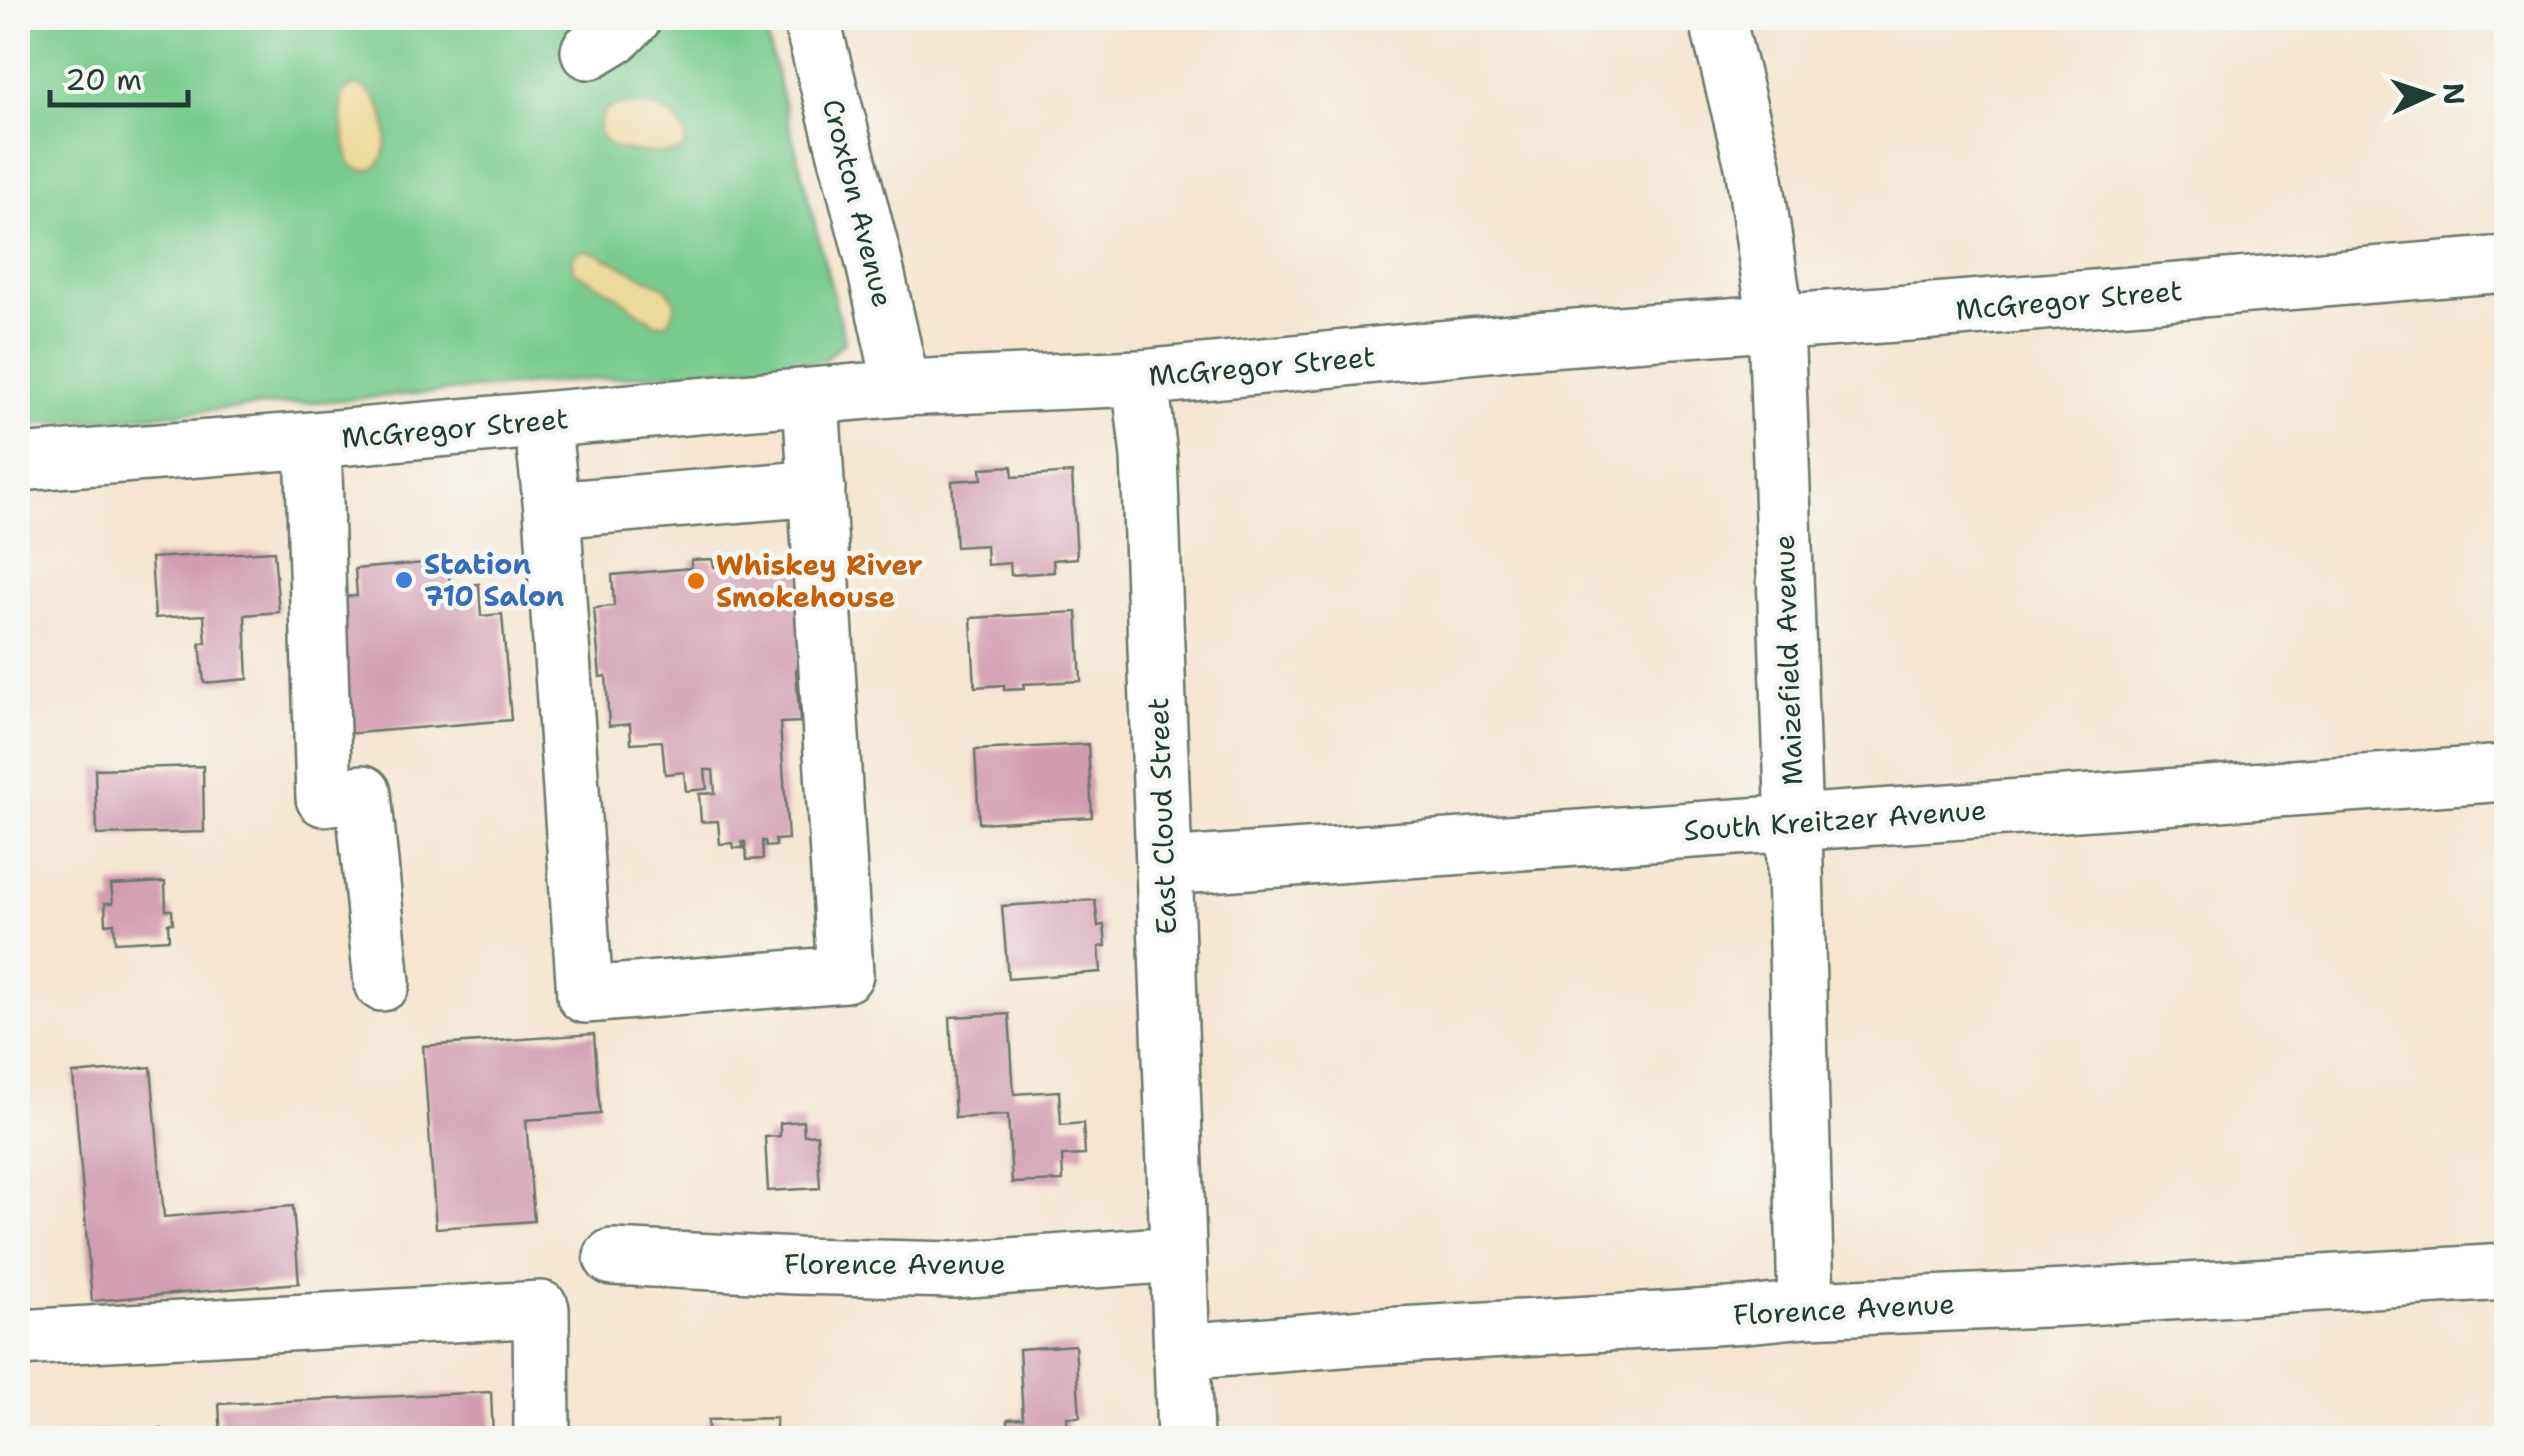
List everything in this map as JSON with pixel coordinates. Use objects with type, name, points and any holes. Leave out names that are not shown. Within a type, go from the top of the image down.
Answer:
[{"type":"street","points":[[589,51],[633,18]]},
{"type":"street","name":"Croxton Avenue","points":[[811,18],[902,388]]},
{"type":"street","name":"Maizefield Avenue","points":[[1717,18],[1753,165],[1776,322],[1806,1309]]},
{"type":"street","name":"McGregor Street","points":[[18,464],[902,388],[1140,378],[1520,341],[2506,264]]},
{"type":"street","name":"East Cloud Street","points":[[1140,378],[1149,456],[1181,1352]]},
{"type":"street","points":[[542,420],[552,510],[585,995],[845,974],[811,396]]},
{"type":"street","points":[[312,440],[324,798],[362,793],[382,983]]},
{"type":"street","points":[[552,510],[817,488]]},
{"type":"street","name":"South Kreitzer Avenue","points":[[1164,867],[2506,774]]},
{"type":"street","name":"Florence Avenue","points":[[612,1256],[954,1270],[1177,1254]]},
{"type":"street","name":"Florence Avenue","points":[[1181,1352],[1806,1309],[2506,1272]]},
{"type":"street","points":[[18,1338],[541,1309],[542,1438]]},
{"type":"street","points":[[1181,1352],[1185,1438]]},
{"type":"green space","points":[[18,18],[762,18],[845,341],[823,361],[18,426]]},
{"type":"sand","points":[[352,86],[361,86],[373,96],[386,127],[383,157],[376,167],[365,170],[351,165],[345,142],[342,98]]},
{"type":"sand","points":[[625,104],[654,107],[669,114],[686,136],[684,147],[674,153],[655,153],[610,146],[599,133],[600,120],[608,109]]},
{"type":"sand","points":[[583,250],[666,288],[675,307],[670,320],[665,324],[654,323],[574,271],[574,255]]},
{"type":"building","points":[[1012,466],[1013,477],[1072,473],[1077,558],[1053,560],[1054,572],[1011,575],[1010,563],[987,565],[986,545],[956,547],[952,481],[982,479],[981,468]]},
{"type":"building","points":[[274,551],[279,612],[245,615],[248,679],[204,683],[200,643],[206,643],[204,615],[155,618],[151,558]]},
{"type":"building","points":[[712,559],[714,567],[804,560],[809,653],[796,670],[800,722],[780,723],[788,839],[775,840],[776,846],[766,847],[762,841],[763,859],[747,860],[745,842],[743,848],[734,848],[733,843],[720,844],[718,821],[701,822],[699,794],[715,793],[713,770],[705,770],[707,789],[686,791],[684,772],[665,774],[662,741],[631,743],[630,724],[609,726],[606,676],[600,677],[594,608],[614,606],[612,575],[691,568],[691,560]]},
{"type":"building","points":[[448,561],[450,587],[479,584],[481,616],[502,614],[511,720],[345,734],[334,597],[357,596],[355,569]]},
{"type":"building","points":[[1077,612],[1081,681],[1023,684],[1024,689],[1004,690],[1004,685],[975,687],[971,618]]},
{"type":"building","points":[[1088,744],[1092,817],[979,823],[975,750]]},
{"type":"building","points":[[203,766],[204,832],[97,835],[95,769]]},
{"type":"building","points":[[165,882],[166,910],[172,910],[173,923],[168,923],[169,939],[115,942],[114,923],[106,924],[105,903],[113,903],[111,885]]},
{"type":"building","points":[[1095,900],[1098,926],[1104,925],[1106,946],[1099,947],[1101,972],[1008,979],[1002,906]]},
{"type":"building","points":[[1009,1014],[1014,1094],[1059,1091],[1061,1125],[1083,1123],[1085,1155],[1062,1156],[1063,1181],[1012,1183],[1008,1115],[955,1118],[950,1017]]},
{"type":"building","points":[[594,1034],[600,1114],[526,1120],[534,1221],[436,1228],[423,1046]]},
{"type":"building","points":[[151,1067],[164,1217],[293,1206],[299,1283],[92,1301],[73,1074]]},
{"type":"building","points":[[803,1121],[804,1135],[817,1134],[820,1188],[768,1191],[765,1137],[780,1136],[780,1123]]},
{"type":"building","points":[[1075,1345],[1080,1417],[1067,1417],[1068,1438],[1008,1438],[1008,1419],[1023,1418],[1019,1349]]},
{"type":"building","points":[[491,1392],[493,1438],[221,1438],[219,1404]]},
{"type":"building","points":[[776,1418],[776,1438],[708,1438],[708,1420]]},
{"type":"building","points":[[162,1429],[162,1438],[84,1438],[84,1432]]},
{"type":"place","name":"Station 710 Salon","points":[[404,580]]},
{"type":"place","name":"Whiskey River Smokehouse","points":[[696,581]]}]
